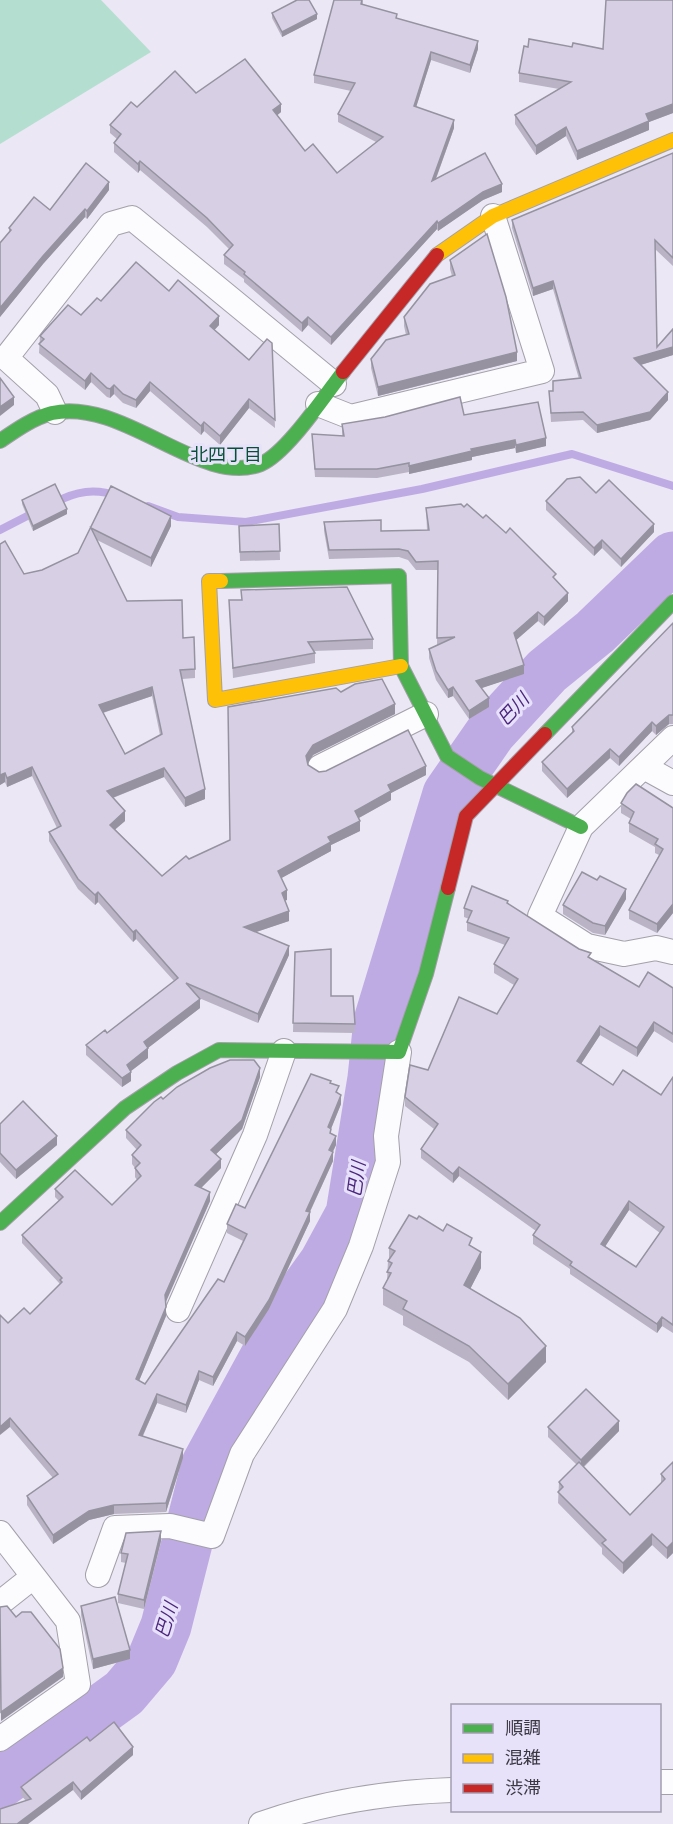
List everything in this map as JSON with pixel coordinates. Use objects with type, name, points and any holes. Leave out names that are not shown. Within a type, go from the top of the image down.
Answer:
[{"type":"street","points":[[0,441],[30,421],[55,412],[80,411],[110,417],[196,457],[232,467],[260,464],[289,441],[435,256],[493,216],[673,140]]},
{"type":"street","points":[[318,404],[351,417],[542,371],[493,216]]},
{"type":"street","points":[[55,412],[47,395],[6,357],[111,224],[132,218],[334,384]]},
{"type":"street","points":[[401,666],[215,700],[209,581],[399,576],[401,666],[447,756],[480,778],[496,783],[582,827]]},
{"type":"street","points":[[98,1575],[115,1528],[170,1526],[212,1536],[242,1454],[335,1309],[361,1245],[388,1162],[386,1136],[393,1052],[426,974],[466,816],[673,602]]},
{"type":"street","points":[[320,767],[426,714]]},
{"type":"street","points":[[673,738],[582,827],[540,916],[587,946],[624,954],[656,948],[673,952]]},
{"type":"street","points":[[644,767],[673,783]]},
{"type":"street","points":[[0,1223],[125,1108],[177,1073],[219,1050],[393,1052]]},
{"type":"street","points":[[178,1310],[255,1135],[284,1051]]},
{"type":"street","points":[[0,1533],[68,1621],[78,1684],[0,1739]]},
{"type":"street","points":[[0,1603],[33,1578]]},
{"type":"street","points":[[261,1824],[297,1811],[414,1791],[451,1790]]},
{"type":"green space","points":[[0,0],[101,0],[151,52],[0,144]]},
{"type":"building","points":[[297,0],[309,0],[317,14],[282,32],[272,13]]},
{"type":"building","points":[[334,0],[362,0],[361,4],[397,14],[396,18],[478,41],[470,65],[431,52],[414,106],[454,120],[432,181],[485,153],[502,184],[483,192],[438,223],[437,221],[331,337],[308,317],[302,323],[224,255],[233,245],[207,218],[140,161],[138,164],[114,143],[121,134],[110,125],[131,102],[137,107],[175,71],[196,93],[245,59],[281,104],[273,110],[305,151],[313,144],[337,173],[383,137],[338,114],[355,83],[314,75]]},
{"type":"building","points":[[606,0],[673,0],[673,104],[646,114],[649,121],[577,151],[566,127],[536,146],[515,115],[571,82],[519,73],[524,46],[528,47],[529,39],[572,47],[573,43],[603,49]]},
{"type":"building","points":[[673,153],[673,258],[655,240],[657,347],[673,329],[673,347],[634,358],[668,392],[650,412],[597,425],[583,412],[551,413],[549,391],[553,391],[553,381],[581,378],[553,281],[533,288],[512,220]]},
{"type":"building","points":[[86,163],[109,182],[87,211],[85,209],[0,308],[0,243],[34,197],[50,210]]},
{"type":"building","points":[[487,234],[506,297],[517,352],[378,387],[371,359],[386,340],[409,334],[404,317],[430,284],[455,275],[450,260]]},
{"type":"building","points":[[136,262],[169,291],[178,280],[219,316],[210,326],[249,360],[267,339],[272,343],[275,420],[249,399],[220,436],[204,422],[201,426],[150,382],[136,400],[123,394],[114,385],[110,389],[107,388],[91,373],[85,381],[39,344],[44,339],[40,336],[68,305],[81,315],[97,298],[101,301]]},
{"type":"building","points":[[0,378],[14,397],[0,407]]},
{"type":"building","points":[[460,397],[464,415],[538,402],[546,438],[516,445],[515,440],[409,466],[409,463],[377,469],[315,469],[312,434],[344,436],[342,424],[385,417]]},
{"type":"building","points":[[580,477],[596,493],[609,480],[654,524],[621,559],[602,540],[594,548],[546,501],[567,479]]},
{"type":"building","points":[[55,484],[67,509],[33,526],[22,500]]},
{"type":"building","points":[[111,486],[171,516],[151,558],[91,528],[127,601],[182,600],[183,638],[194,637],[195,669],[180,670],[205,789],[185,798],[164,768],[107,791],[125,811],[110,825],[162,876],[186,856],[189,859],[230,840],[228,707],[336,688],[341,692],[355,684],[382,679],[395,704],[313,745],[306,756],[308,765],[319,772],[326,771],[408,730],[426,766],[388,785],[391,791],[355,811],[360,821],[328,837],[331,842],[278,871],[287,890],[282,893],[289,911],[244,927],[289,946],[258,1014],[186,983],[200,999],[144,1042],[148,1048],[127,1065],[131,1072],[122,1078],[86,1045],[105,1030],[107,1033],[178,978],[136,930],[133,932],[98,892],[95,895],[78,879],[49,832],[61,826],[32,767],[7,778],[5,773],[0,775],[0,544],[5,541],[24,574],[42,570],[78,553]],"holes":[[[152,687],[162,734],[125,754],[99,705]]]},
{"type":"building","points":[[461,504],[464,507],[467,504],[483,518],[486,515],[506,533],[510,528],[556,574],[553,577],[568,593],[544,617],[538,612],[514,633],[524,665],[476,681],[489,698],[469,711],[453,687],[448,690],[436,671],[429,649],[455,637],[437,638],[438,561],[416,562],[408,551],[399,549],[329,550],[324,522],[381,520],[381,531],[429,530],[426,508]]},
{"type":"building","points":[[279,524],[280,551],[240,552],[239,526]]},
{"type":"building","points":[[347,587],[373,639],[308,642],[315,653],[233,668],[229,600],[242,600],[241,590]]},
{"type":"building","points":[[673,623],[673,715],[669,715],[656,726],[652,722],[619,757],[610,749],[567,789],[542,762],[574,731],[572,727]]},
{"type":"building","points":[[636,784],[673,808],[673,904],[657,924],[629,910],[663,849],[655,844],[658,839],[629,823],[634,812],[621,803]]},
{"type":"building","points":[[582,872],[597,880],[600,876],[626,889],[605,926],[593,923],[563,905]]},
{"type":"building","points":[[472,886],[508,901],[507,903],[579,949],[591,953],[588,957],[639,987],[648,972],[673,988],[673,1034],[654,1022],[637,1048],[600,1026],[577,1061],[613,1085],[623,1070],[661,1095],[673,1077],[673,1325],[662,1317],[657,1324],[570,1265],[572,1262],[533,1235],[540,1225],[459,1167],[453,1174],[421,1149],[438,1124],[405,1097],[410,1065],[428,1070],[459,997],[497,1014],[518,979],[494,964],[509,938],[467,922],[472,911],[464,908]],"holes":[[[629,1201],[664,1227],[636,1267],[601,1244]]]},
{"type":"building","points":[[331,949],[331,996],[353,996],[355,1024],[293,1023],[295,952]]},
{"type":"building","points":[[230,1060],[254,1060],[260,1068],[242,1120],[211,1150],[221,1159],[195,1185],[210,1192],[165,1295],[166,1307],[136,1379],[145,1384],[218,1279],[224,1282],[247,1234],[227,1224],[236,1204],[245,1208],[311,1074],[339,1086],[336,1092],[341,1095],[328,1127],[331,1129],[330,1133],[336,1136],[329,1150],[333,1152],[306,1211],[310,1212],[269,1300],[245,1337],[237,1332],[213,1377],[199,1371],[186,1405],[157,1394],[139,1435],[183,1449],[166,1503],[114,1505],[89,1511],[53,1535],[27,1496],[58,1474],[10,1418],[0,1427],[0,1315],[8,1323],[24,1308],[30,1314],[62,1282],[60,1280],[62,1278],[22,1235],[63,1197],[55,1189],[75,1170],[112,1205],[141,1176],[135,1168],[140,1163],[132,1155],[141,1145],[126,1130],[161,1097],[163,1099],[177,1087],[210,1068]]},
{"type":"building","points":[[23,1101],[57,1136],[16,1170],[0,1153],[0,1124]]},
{"type":"building","points":[[409,1215],[417,1219],[419,1216],[443,1231],[447,1224],[472,1238],[469,1245],[481,1252],[464,1285],[520,1318],[546,1346],[508,1384],[469,1346],[403,1309],[407,1301],[383,1288],[391,1273],[387,1272],[392,1263],[388,1261],[395,1251],[389,1248]]},
{"type":"building","points":[[586,1389],[619,1421],[581,1460],[548,1427]]},
{"type":"building","points":[[579,1462],[630,1515],[665,1479],[661,1474],[673,1462],[673,1542],[667,1548],[652,1534],[623,1563],[602,1543],[606,1540],[558,1492],[563,1487],[559,1482]]},
{"type":"building","points":[[161,1531],[144,1600],[118,1594],[128,1554],[121,1553],[126,1533]]},
{"type":"building","points":[[115,1597],[130,1650],[93,1659],[81,1606]]},
{"type":"building","points":[[7,1606],[16,1617],[22,1612],[31,1612],[60,1649],[63,1668],[1,1712],[0,1607]]},
{"type":"building","points":[[114,1722],[133,1747],[81,1792],[73,1782],[17,1824],[0,1824],[0,1809],[31,1799],[21,1787],[87,1737],[90,1741]]},
{"type":"waterway","points":[[148,506],[178,517],[246,522],[422,489],[572,454],[673,486]]},
{"type":"waterway","points":[[54,503],[86,492],[101,492],[118,496]]},
{"type":"waterway","points":[[0,530],[37,511]]},
{"type":"waterway","name":"巴川","points":[[0,1783],[124,1693],[152,1660],[166,1626],[207,1464],[292,1308],[325,1262],[351,1214],[373,1078],[379,1021],[448,794],[491,732],[547,671],[595,632],[673,557]]},
{"type":"traffic: fast","points":[[0,441],[45,415],[79,412],[134,428],[213,464],[238,468],[261,464],[271,458],[294,436],[343,372]]},
{"type":"traffic: fast","points":[[221,581],[399,576],[401,666],[447,756],[480,778],[581,827]]},
{"type":"traffic: fast","points":[[545,734],[673,602]]},
{"type":"traffic: fast","points":[[0,1223],[125,1108],[177,1073],[219,1050],[399,1052],[426,974],[448,888]]},
{"type":"traffic: slow","points":[[437,255],[493,216],[673,140]]},
{"type":"traffic: slow","points":[[221,581],[209,581],[215,700],[401,666]]},
{"type":"traffic: jam","points":[[343,372],[437,255]]},
{"type":"traffic: jam","points":[[448,888],[466,816],[545,734]]},
{"type":"district","name":"北四丁目","points":[[226,454]]}]
